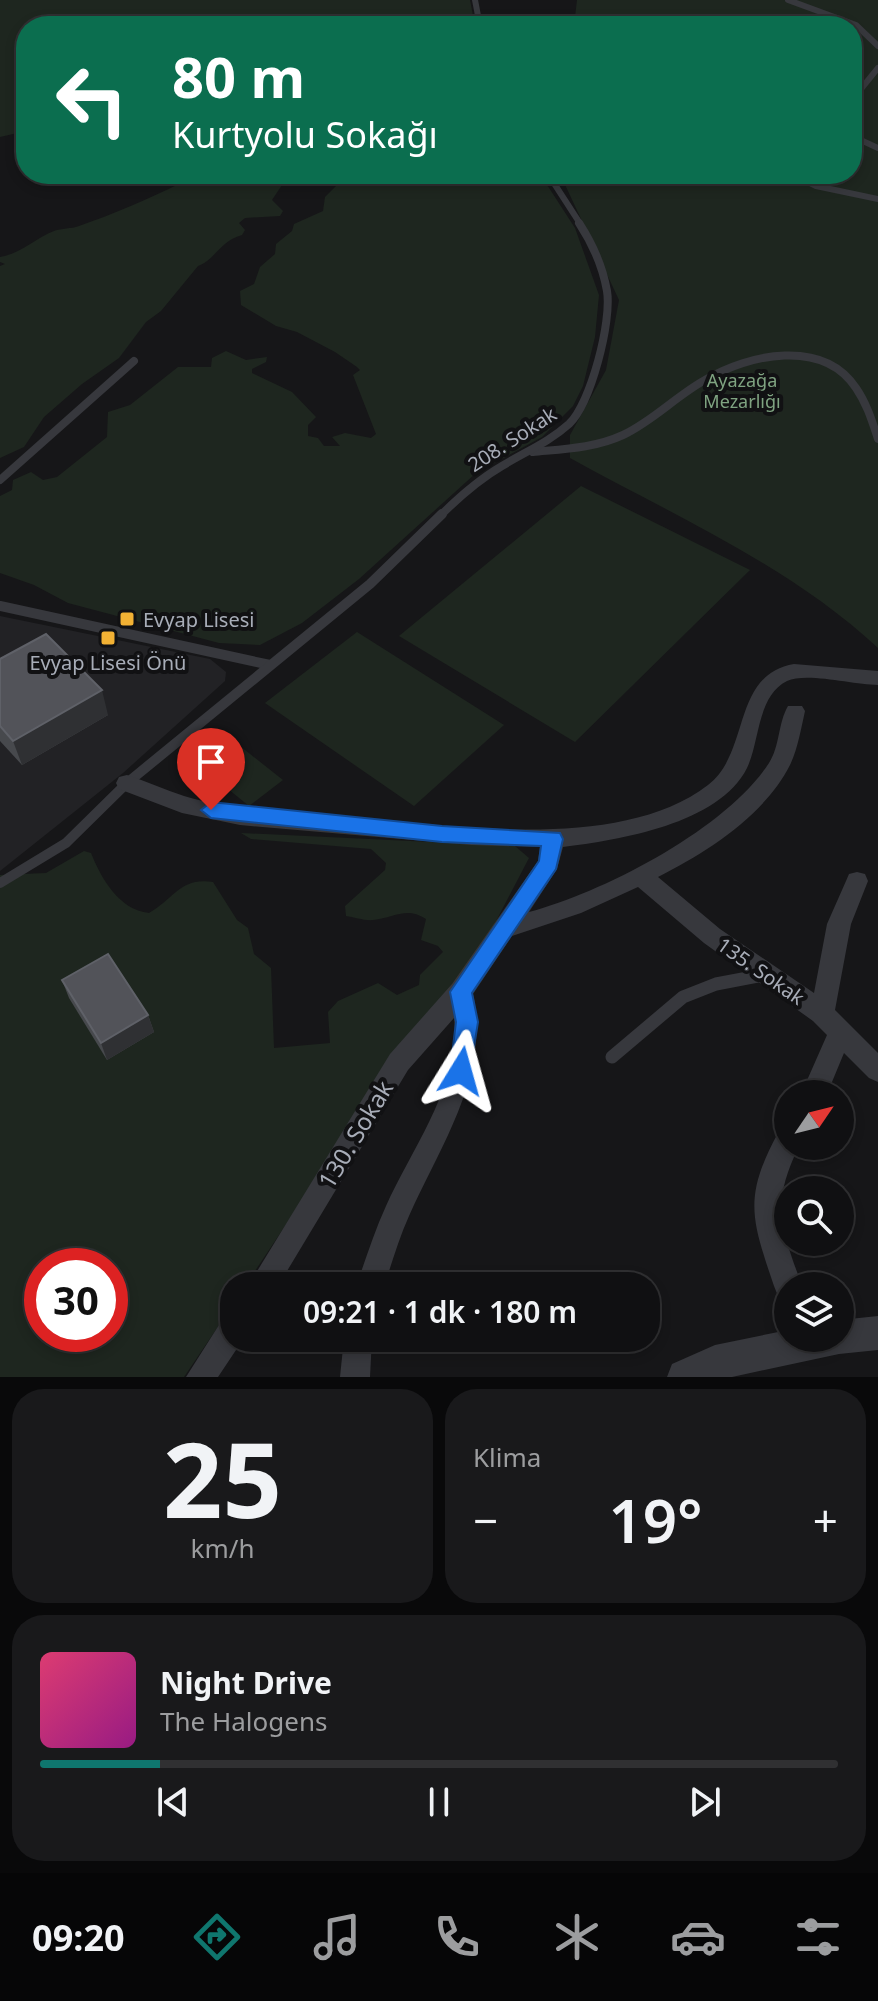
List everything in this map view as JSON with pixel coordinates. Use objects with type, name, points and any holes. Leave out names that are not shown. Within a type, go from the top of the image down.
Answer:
[{"type":"street","points":[[127,783],[182,804],[240,816],[471,836],[553,839],[612,833],[691,805],[730,777],[765,687],[787,672],[878,678]]},
{"type":"street","points":[[504,928],[558,913],[641,876],[722,822],[766,783],[780,764],[795,711]]},
{"type":"street","name":"130. Sokak","points":[[271,1272],[399,1062],[461,992],[549,863],[553,839]]},
{"type":"street","name":"135. Sokak","points":[[641,876],[764,975],[822,1013],[878,1070]]},
{"type":"street","points":[[822,1013],[839,924],[857,881]]},
{"type":"street","points":[[375,1272],[396,1214],[450,1102],[461,1071],[467,1022],[461,992]]},
{"type":"street","points":[[820,1080],[842,1030]]},
{"type":"street","points":[[778,1160],[766,1182],[764,1217],[783,1272]]},
{"type":"street","points":[[854,1336],[878,1333]]},
{"type":"street","points":[[201,1377],[220,1348]]},
{"type":"street","points":[[685,1377],[715,1363],[774,1350]]},
{"type":"street","points":[[355,1377],[357,1352]]},
{"type":"lane","points":[[788,0],[832,16]]},
{"type":"lane","points":[[862,31],[878,46]]},
{"type":"lane","points":[[862,88],[878,68]]},
{"type":"lane","name":"208. Sokak","points":[[0,883],[66,843],[127,783],[370,584],[464,492],[572,421],[580,408],[609,313],[603,272],[583,229],[554,184]]},
{"type":"lane","points":[[812,184],[878,199]]},
{"type":"lane","points":[[527,453],[613,440],[648,421],[719,372],[794,353],[817,355],[836,368],[864,396],[878,439]]},
{"type":"lane","points":[[0,480],[134,361]]},
{"type":"lane","points":[[2,608],[270,665]]},
{"type":"lane","points":[[612,1057],[683,997],[716,984],[764,975]]},
{"type":"shaded area","points":[[0,616],[210,659],[226,672],[225,681],[123,773],[0,871]]},
{"type":"green space","points":[[0,0],[470,0],[473,16],[16,16],[16,133],[0,137]]},
{"type":"green space","name":"Ayazağa Mezarlığı","points":[[577,0],[878,0],[878,648],[808,592],[770,567],[570,458],[570,435],[606,370],[619,300],[565,184],[862,184],[862,16],[575,16]]},
{"type":"green space","points":[[179,184],[281,184],[272,200],[283,211],[280,216],[245,218],[239,223],[245,230],[242,235],[198,266],[161,311],[146,322],[119,358],[82,384],[44,417],[24,447],[0,458],[0,266],[5,264],[0,262],[0,257],[54,231],[79,226]]},
{"type":"green space","points":[[338,184],[546,184],[575,228],[599,295],[595,337],[583,386],[573,406],[542,437],[476,473],[359,579],[302,623],[260,645],[219,643],[68,603],[34,585],[0,573],[0,496],[12,490],[13,480],[31,472],[43,480],[57,477],[107,437],[108,412],[130,405],[178,367],[211,367],[212,358],[226,351],[246,360],[267,357],[266,362],[252,369],[252,373],[292,392],[316,417],[308,425],[308,436],[318,438],[324,446],[340,446],[332,437],[345,433],[371,438],[376,434],[353,375],[360,370],[357,367],[335,352],[297,332],[276,326],[241,305],[240,291],[254,284],[260,267],[275,254],[276,244],[292,231],[294,224],[323,211],[325,197]]},
{"type":"green space","points":[[581,486],[750,570],[575,742],[399,636]]},
{"type":"green space","points":[[357,632],[504,725],[414,806],[265,703]]},
{"type":"green space","points":[[240,746],[283,780],[249,806],[206,771]]},
{"type":"green space","points":[[241,833],[515,846],[529,858],[494,925],[337,1148],[254,1272],[220,1272],[220,1324],[184,1377],[0,1377],[0,875],[46,873],[84,851],[91,853],[106,882],[120,899],[138,911],[149,913],[185,886],[202,881],[213,882],[237,920],[248,928],[254,954],[271,968],[274,1048],[330,1043],[328,1012],[338,1001],[378,983],[397,995],[419,985],[420,975],[443,952],[438,946],[421,940],[426,919],[419,915],[406,913],[370,920],[346,916],[345,906],[385,870],[386,863],[371,849],[251,839]]},
{"type":"building","points":[[46,634],[102,690],[13,741],[0,726],[0,659]]},
{"type":"building","points":[[108,954],[148,1015],[101,1043],[62,980]]},
{"type":"place","name":"Evyap Lisesi","points":[[127,619]]},
{"type":"place","name":"Evyap Lisesi Önü","points":[[108,638]]},
{"type":"route","points":[[211,810],[240,816],[442,834],[553,839],[549,863],[461,992],[467,1022],[461,1071]]}]
